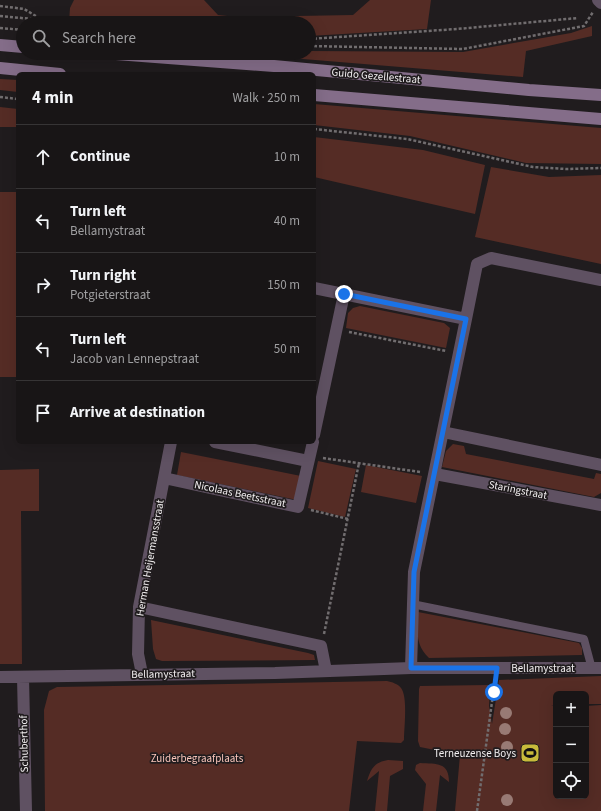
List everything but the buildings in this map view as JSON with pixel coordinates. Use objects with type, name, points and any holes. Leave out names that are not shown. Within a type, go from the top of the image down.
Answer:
[{"type":"main road","points":[[0,45],[16,46]]},
{"type":"main road","name":"Guido Gezellestraat","points":[[195,60],[529,90],[601,95]]},
{"type":"main road","points":[[0,68],[40,72]]},
{"type":"main road","points":[[316,95],[601,119]]},
{"type":"street","points":[[411,668],[414,572],[478,264],[491,258],[601,280]]},
{"type":"street","points":[[316,288],[466,319]]},
{"type":"street","points":[[316,425],[344,294]]},
{"type":"street","points":[[443,432],[601,465]]},
{"type":"street","name":"Herman Heijermansstraat","points":[[142,674],[138,654],[139,607],[171,444]]},
{"type":"street","points":[[226,444],[309,459]]},
{"type":"street","name":"Nicolaas Beetsstraat","points":[[164,478],[298,507],[312,444]]},
{"type":"street","name":"Staringstraat","points":[[435,474],[601,505]]},
{"type":"street","points":[[139,607],[321,646],[326,671]]},
{"type":"street","name":"Bellamystraat","points":[[0,678],[411,668],[596,669]]},
{"type":"street","name":"Schuberthof","points":[[23,677],[26,811]]},
{"type":"lane","name":"Bellamystraat","points":[[412,604],[584,639],[596,669]]},
{"type":"path","points":[[0,6],[24,9],[35,16]]},
{"type":"path","points":[[0,16],[16,18]]},
{"type":"path","points":[[316,38],[578,18]]},
{"type":"path","points":[[316,46],[463,49],[584,26]]},
{"type":"path","points":[[0,28],[16,29]]},
{"type":"path","points":[[0,97],[16,98]]},
{"type":"path","points":[[316,129],[408,139],[533,167],[566,169],[601,168]]},
{"type":"path","points":[[336,329],[459,353]]},
{"type":"path","points":[[309,459],[360,463],[435,474]]},
{"type":"path","points":[[321,646],[360,463]]},
{"type":"path","points":[[298,507],[348,519]]},
{"type":"path","points":[[477,811],[497,668]]},
{"type":"green space","points":[[74,0],[204,0],[218,15],[228,16],[69,16],[70,8]]},
{"type":"green space","points":[[370,0],[431,0],[427,29],[316,36],[316,16],[295,16],[353,15]]},
{"type":"green space","points":[[592,26],[592,36],[526,51],[523,77],[314,60],[316,60],[316,51],[463,52],[571,33]]},
{"type":"green space","points":[[0,79],[16,80],[16,92],[0,90]]},
{"type":"green space","points":[[316,104],[601,128],[601,164],[526,163],[410,136],[316,125]]},
{"type":"green space","points":[[0,107],[16,109],[16,127],[0,127]]},
{"type":"green space","points":[[316,137],[423,150],[485,165],[475,214],[316,177]]},
{"type":"green space","points":[[491,167],[549,177],[601,175],[601,264],[475,237]]},
{"type":"green space","points":[[0,192],[16,192],[16,377],[0,377]]},
{"type":"green space","points":[[360,306],[444,323],[450,328],[446,348],[346,328],[348,313],[353,308]]},
{"type":"green space","points":[[453,444],[464,446],[466,454],[594,479],[596,473],[601,474],[601,493],[594,497],[442,467],[446,451]]},
{"type":"green space","points":[[181,452],[301,476],[297,500],[177,475]]},
{"type":"green space","points":[[318,461],[356,469],[345,517],[308,508]]},
{"type":"green space","points":[[366,465],[422,476],[416,503],[361,492]]},
{"type":"green space","points":[[39,469],[39,511],[21,511],[22,664],[0,664],[0,470]]},
{"type":"green space","points":[[418,612],[579,643],[582,648],[582,655],[429,658],[424,653],[419,642],[417,631]]},
{"type":"green space","points":[[151,620],[308,653],[314,655],[315,660],[162,661],[156,659],[153,649]]},
{"type":"green space","points":[[601,676],[601,704],[589,704],[589,691],[553,691],[553,706],[551,706],[553,706],[553,799],[589,799],[589,706],[601,705],[601,811],[455,811],[460,755],[420,747],[418,741],[420,686],[489,685],[489,706],[492,724],[499,680]]},
{"type":"green space","name":"Zuiderbegraafplaats","points":[[387,681],[398,685],[403,692],[405,705],[404,740],[401,743],[357,741],[349,811],[45,811],[44,710],[49,691],[57,687]]},
{"type":"green space","points":[[388,760],[403,761],[403,769],[390,776],[387,811],[375,811],[379,771],[367,781],[374,766],[380,762]]},
{"type":"green space","points":[[420,763],[441,765],[447,771],[449,782],[440,775],[436,811],[423,811],[426,784],[415,770],[416,765]]},
{"type":"place","name":"Terneuzense Boys","points":[[530,753]]},
{"type":"route","points":[[344,294],[466,319],[414,572],[411,668],[497,668],[494,692]]}]
